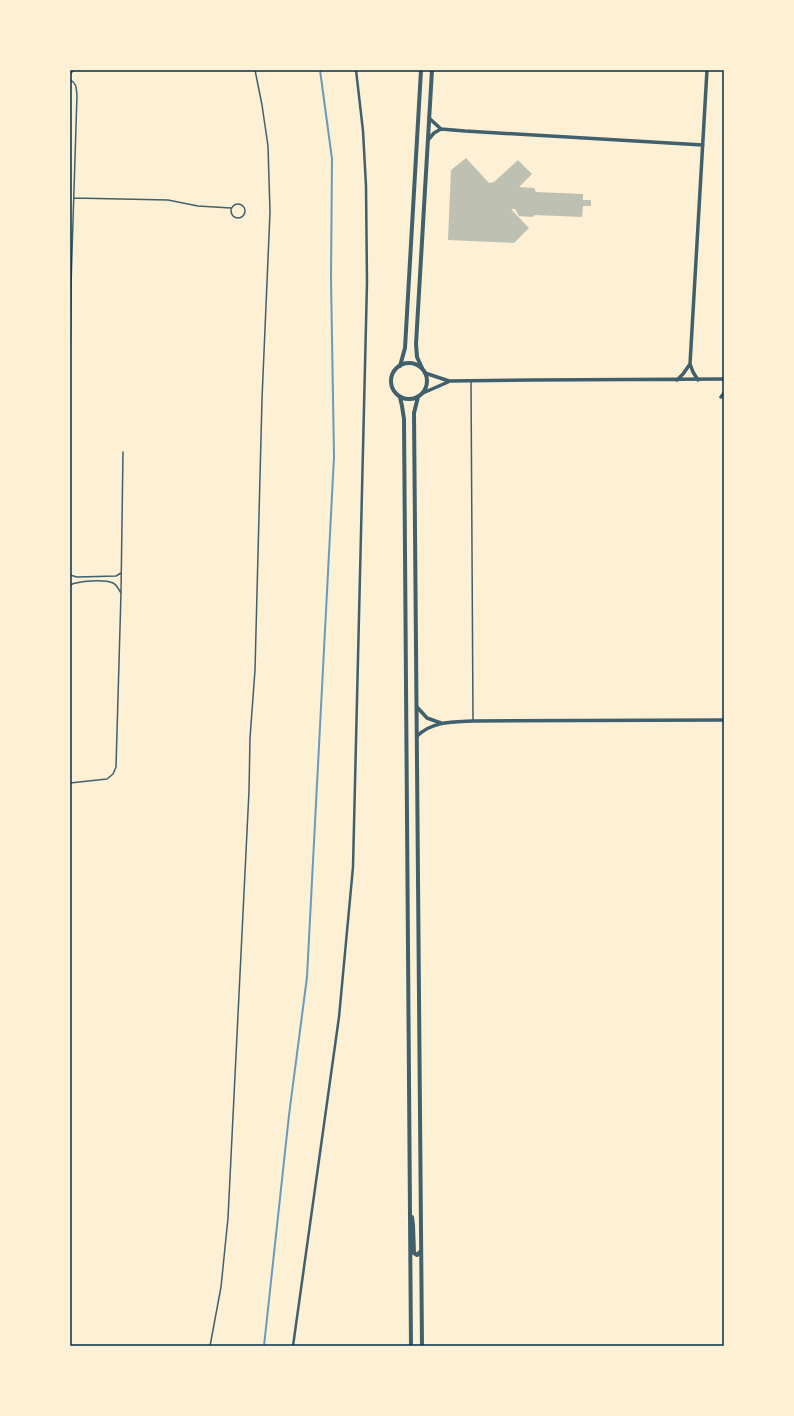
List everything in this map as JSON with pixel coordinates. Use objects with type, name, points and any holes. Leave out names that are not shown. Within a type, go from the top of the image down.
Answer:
[{"type":"street","points":[[292,1346],[320,1158],[339,1016],[353,867],[366,282],[366,186],[363,131],[356,70]]},
{"type":"street","points":[[400,366],[405,348],[421,70]]},
{"type":"street","points":[[423,393],[427,383],[425,373],[417,357],[416,344],[432,70]]},
{"type":"street","points":[[698,380],[690,364],[707,70]]},
{"type":"street","points":[[429,118],[441,129]]},
{"type":"street","points":[[428,140],[434,133],[441,129],[703,144]]},
{"type":"street","points":[[422,368],[409,363],[400,366],[394,371],[391,379],[392,388],[396,395],[407,400],[418,397],[436,386],[449,381]]},
{"type":"street","points":[[677,380],[690,364]]},
{"type":"street","points":[[425,373],[449,381],[724,380]]},
{"type":"street","points":[[400,397],[404,414],[411,1346]]},
{"type":"street","points":[[418,397],[414,413],[422,1346]]},
{"type":"street","points":[[416,707],[428,718],[442,723]]},
{"type":"street","points":[[417,736],[426,729],[442,723],[724,720]]},
{"type":"street","points":[[410,1211],[413,1225],[414,1254],[419,1255],[422,1249]]},
{"type":"lane","points":[[70,74],[74,70]]},
{"type":"lane","points":[[210,1346],[221,1287],[228,1218],[249,791],[250,738],[255,670],[262,398],[270,212],[268,146],[255,70]]},
{"type":"lane","points":[[70,80],[77,86],[70,370]]},
{"type":"lane","points":[[74,198],[168,200],[198,206],[232,208],[236,204],[239,204],[244,208],[244,214],[236,218],[231,214],[232,208]]},
{"type":"lane","points":[[470,381],[473,722]]},
{"type":"lane","points":[[70,783],[107,779],[115,771],[124,452]]},
{"type":"lane","points":[[70,575],[76,577],[116,576],[121,572]]},
{"type":"lane","points":[[70,585],[77,582],[107,582],[116,586],[121,593]]},
{"type":"building","points":[[466,158],[489,183],[494,182],[518,160],[532,174],[519,187],[534,188],[536,192],[583,194],[583,200],[591,200],[591,206],[583,206],[582,217],[535,215],[532,217],[519,216],[515,209],[511,209],[529,228],[514,243],[448,240],[451,170]]},
{"type":"waterway","points":[[264,1346],[289,1115],[307,977],[334,457],[331,278],[332,159],[320,70]]}]
